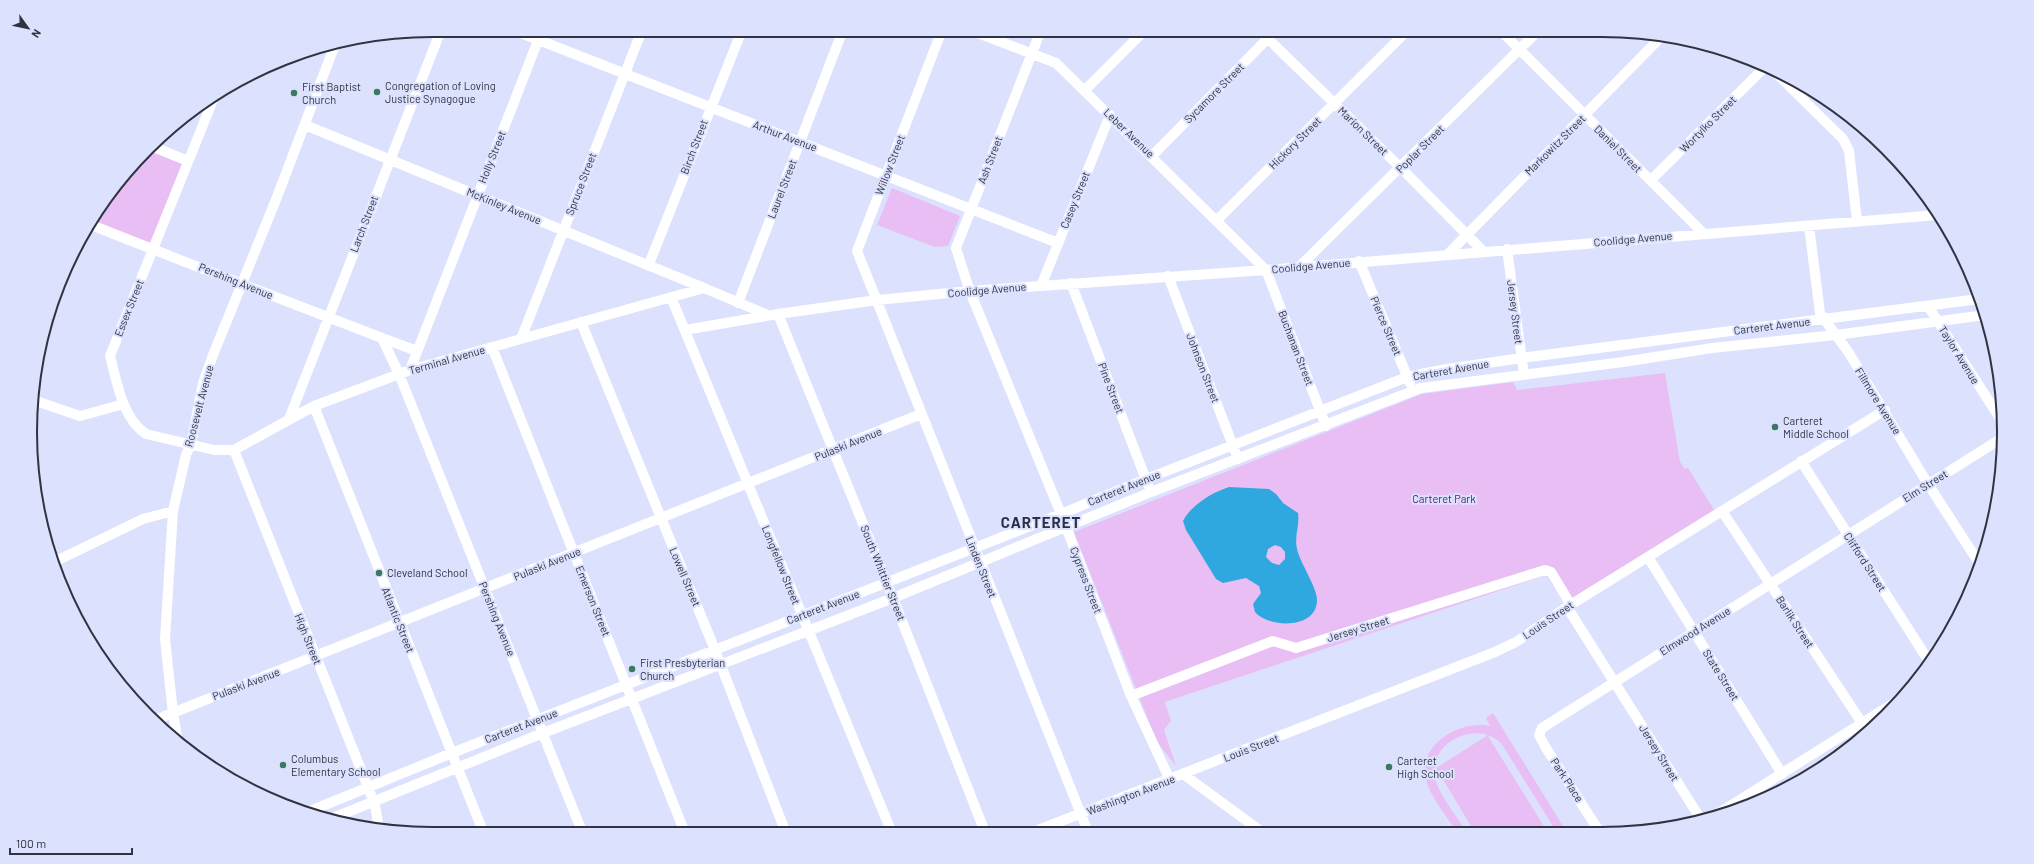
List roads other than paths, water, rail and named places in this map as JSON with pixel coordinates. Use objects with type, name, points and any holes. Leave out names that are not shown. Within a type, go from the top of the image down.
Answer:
[{"type":"street","name":"Larch Street","points":[[289,419],[389,159],[438,37]]},
{"type":"street","name":"Arthur Avenue","points":[[530,37],[1058,243]]},
{"type":"street","name":"Holly Street","points":[[410,370],[539,37]]},
{"type":"street","name":"Spruce Street","points":[[521,338],[639,37]]},
{"type":"street","name":"Birch Street","points":[[649,264],[710,107],[739,37]]},
{"type":"street","name":"Laurel Street","points":[[738,302],[840,37]]},
{"type":"street","name":"Willow Street","points":[[877,300],[857,249],[939,37]]},
{"type":"street","name":"Leber Avenue","points":[[988,37],[1056,63],[1266,270]]},
{"type":"street","name":"Ash Street","points":[[970,291],[956,248],[1037,37]]},
{"type":"street","points":[[1085,90],[1138,37]]},
{"type":"street","name":"Hickory Street","points":[[1216,221],[1401,37]]},
{"type":"street","name":"Daniel Street","points":[[1507,37],[1703,233]]},
{"type":"street","name":"Poplar Street","points":[[1300,266],[1401,168],[1531,37]]},
{"type":"street","name":"Marion Street","points":[[1267,39],[1335,103],[1483,251]]},
{"type":"street","name":"Sycamore Street","points":[[1152,156],[1267,39]]},
{"type":"street","name":"Markowitz Street","points":[[1448,254],[1657,41]]},
{"type":"street","name":"Roosevelt Avenue","points":[[176,732],[164,639],[173,511],[186,455],[191,444],[203,383],[333,49]]},
{"type":"street","name":"Wortylko Street","points":[[1651,180],[1761,71]]},
{"type":"street","points":[[1786,83],[1843,139],[1849,151],[1857,221]]},
{"type":"street","name":"Essex Street","points":[[211,106],[110,356],[124,404],[137,428],[146,434],[220,451],[234,450]]},
{"type":"street","name":"Casey Street","points":[[1041,286],[1110,115]]},
{"type":"street","name":"McKinley Avenue","points":[[305,125],[773,315]]},
{"type":"street","points":[[158,149],[188,161]]},
{"type":"street","name":"Coolidge Avenue","points":[[685,330],[773,315],[877,300],[970,291],[1266,270],[1359,261],[1932,215]]},
{"type":"street","name":"Pershing Avenue","points":[[95,226],[417,351]]},
{"type":"street","name":"Fillmore Avenue","points":[[1809,226],[1820,313],[1836,335],[1884,410],[1928,484],[1976,559]]},
{"type":"street","name":"Jersey Street","points":[[1507,249],[1524,375]]},
{"type":"street","name":"Pierce Street","points":[[1359,261],[1413,391]]},
{"type":"street","name":"Buchanan Street","points":[[1266,270],[1326,426]]},
{"type":"street","name":"Johnson Street","points":[[1168,276],[1238,459]]},
{"type":"street","name":"Pine Street","points":[[1071,283],[1151,492]]},
{"type":"street","points":[[671,297],[704,288]]},
{"type":"street","name":"Cypress Street","points":[[970,291],[1061,514],[1131,696],[1170,780]]},
{"type":"street","name":"Terminal Avenue","points":[[234,450],[314,406],[410,370],[671,297]]},
{"type":"street","name":"Longfellow Street","points":[[671,297],[890,827]]},
{"type":"street","name":"Linden Street","points":[[877,300],[1086,827]]},
{"type":"street","name":"Carteret Avenue","points":[[315,809],[537,719],[887,583],[1146,479],[1407,377],[1441,370],[1521,358],[1974,300]]},
{"type":"street","name":"Taylor Avenue","points":[[1928,306],[1996,412]]},
{"type":"street","name":"South Whittier Street","points":[[773,315],[887,583],[983,827]]},
{"type":"street","name":"Carteret Avenue","points":[[338,816],[543,733],[893,598],[1151,492],[1326,426],[1421,388],[1750,344],[1836,335],[1937,320],[1979,316]]},
{"type":"street","name":"Lowell Street","points":[[582,322],[721,665],[784,827]]},
{"type":"street","points":[[1748,329],[1750,344]]},
{"type":"street","name":"Pershing Avenue","points":[[382,338],[399,374],[580,827]]},
{"type":"street","name":"Emerson Street","points":[[492,347],[683,827]]},
{"type":"street","points":[[1613,347],[1615,363]]},
{"type":"street","points":[[38,402],[80,416],[124,404]]},
{"type":"street","name":"Atlantic Street","points":[[314,406],[481,827]]},
{"type":"street","name":"Louis Street","points":[[1184,774],[1495,652],[1516,642],[1569,606],[1648,556],[1884,410]]},
{"type":"street","name":"Pulaski Avenue","points":[[160,718],[832,451],[921,414]]},
{"type":"street","name":"Elm Street","points":[[1848,535],[1997,441]]},
{"type":"street","name":"High Street","points":[[234,450],[315,657],[374,800],[379,824]]},
{"type":"street","name":"Clifford Street","points":[[1801,461],[1926,657]]},
{"type":"street","name":"Barlik Street","points":[[1722,510],[1865,726]]},
{"type":"street","points":[[58,560],[143,519],[173,511]]},
{"type":"street","name":"Elmwood Avenue","points":[[1542,728],[1848,535]]},
{"type":"street","name":"State Street","points":[[1648,556],[1782,774]]},
{"type":"street","name":"Jersey Street","points":[[1131,696],[1273,641],[1296,648],[1493,588],[1546,570],[1551,572],[1569,606],[1614,682],[1698,815]]},
{"type":"street","points":[[1732,805],[1881,711]]},
{"type":"street","name":"Park Place","points":[[1542,728],[1539,735],[1546,748],[1596,827]]},
{"type":"street","name":"Washington Avenue","points":[[1046,827],[1184,774],[1255,827]]},
{"type":"water","points":[[1229,487],[1269,489],[1276,494],[1283,503],[1298,513],[1296,540],[1297,549],[1314,589],[1317,600],[1315,609],[1310,616],[1294,623],[1274,622],[1265,619],[1255,612],[1253,604],[1261,593],[1259,586],[1246,578],[1223,583],[1216,579],[1186,530],[1183,521],[1191,510],[1203,500]],"holes":[[[1275,545],[1281,547],[1285,552],[1285,559],[1279,565],[1272,563],[1266,557],[1268,549]]]},
{"type":"place","name":"Congregation of Loving Justice Synagogue","points":[[377,92]]},
{"type":"place","name":"First Baptist Church","points":[[294,93]]},
{"type":"place","name":"Carteret Middle School","points":[[1775,427]]},
{"type":"place","name":"Cleveland School","points":[[379,573]]},
{"type":"place","name":"First Presbyterian Church","points":[[632,669]]},
{"type":"place","name":"Columbus Elementary School","points":[[283,765]]},
{"type":"place","name":"Carteret High School","points":[[1389,767]]},
{"type":"district","name":"CARTERET","points":[[1041,523]]},
{"type":"park label","name":"Carteret Park","points":[[1444,499]]}]
